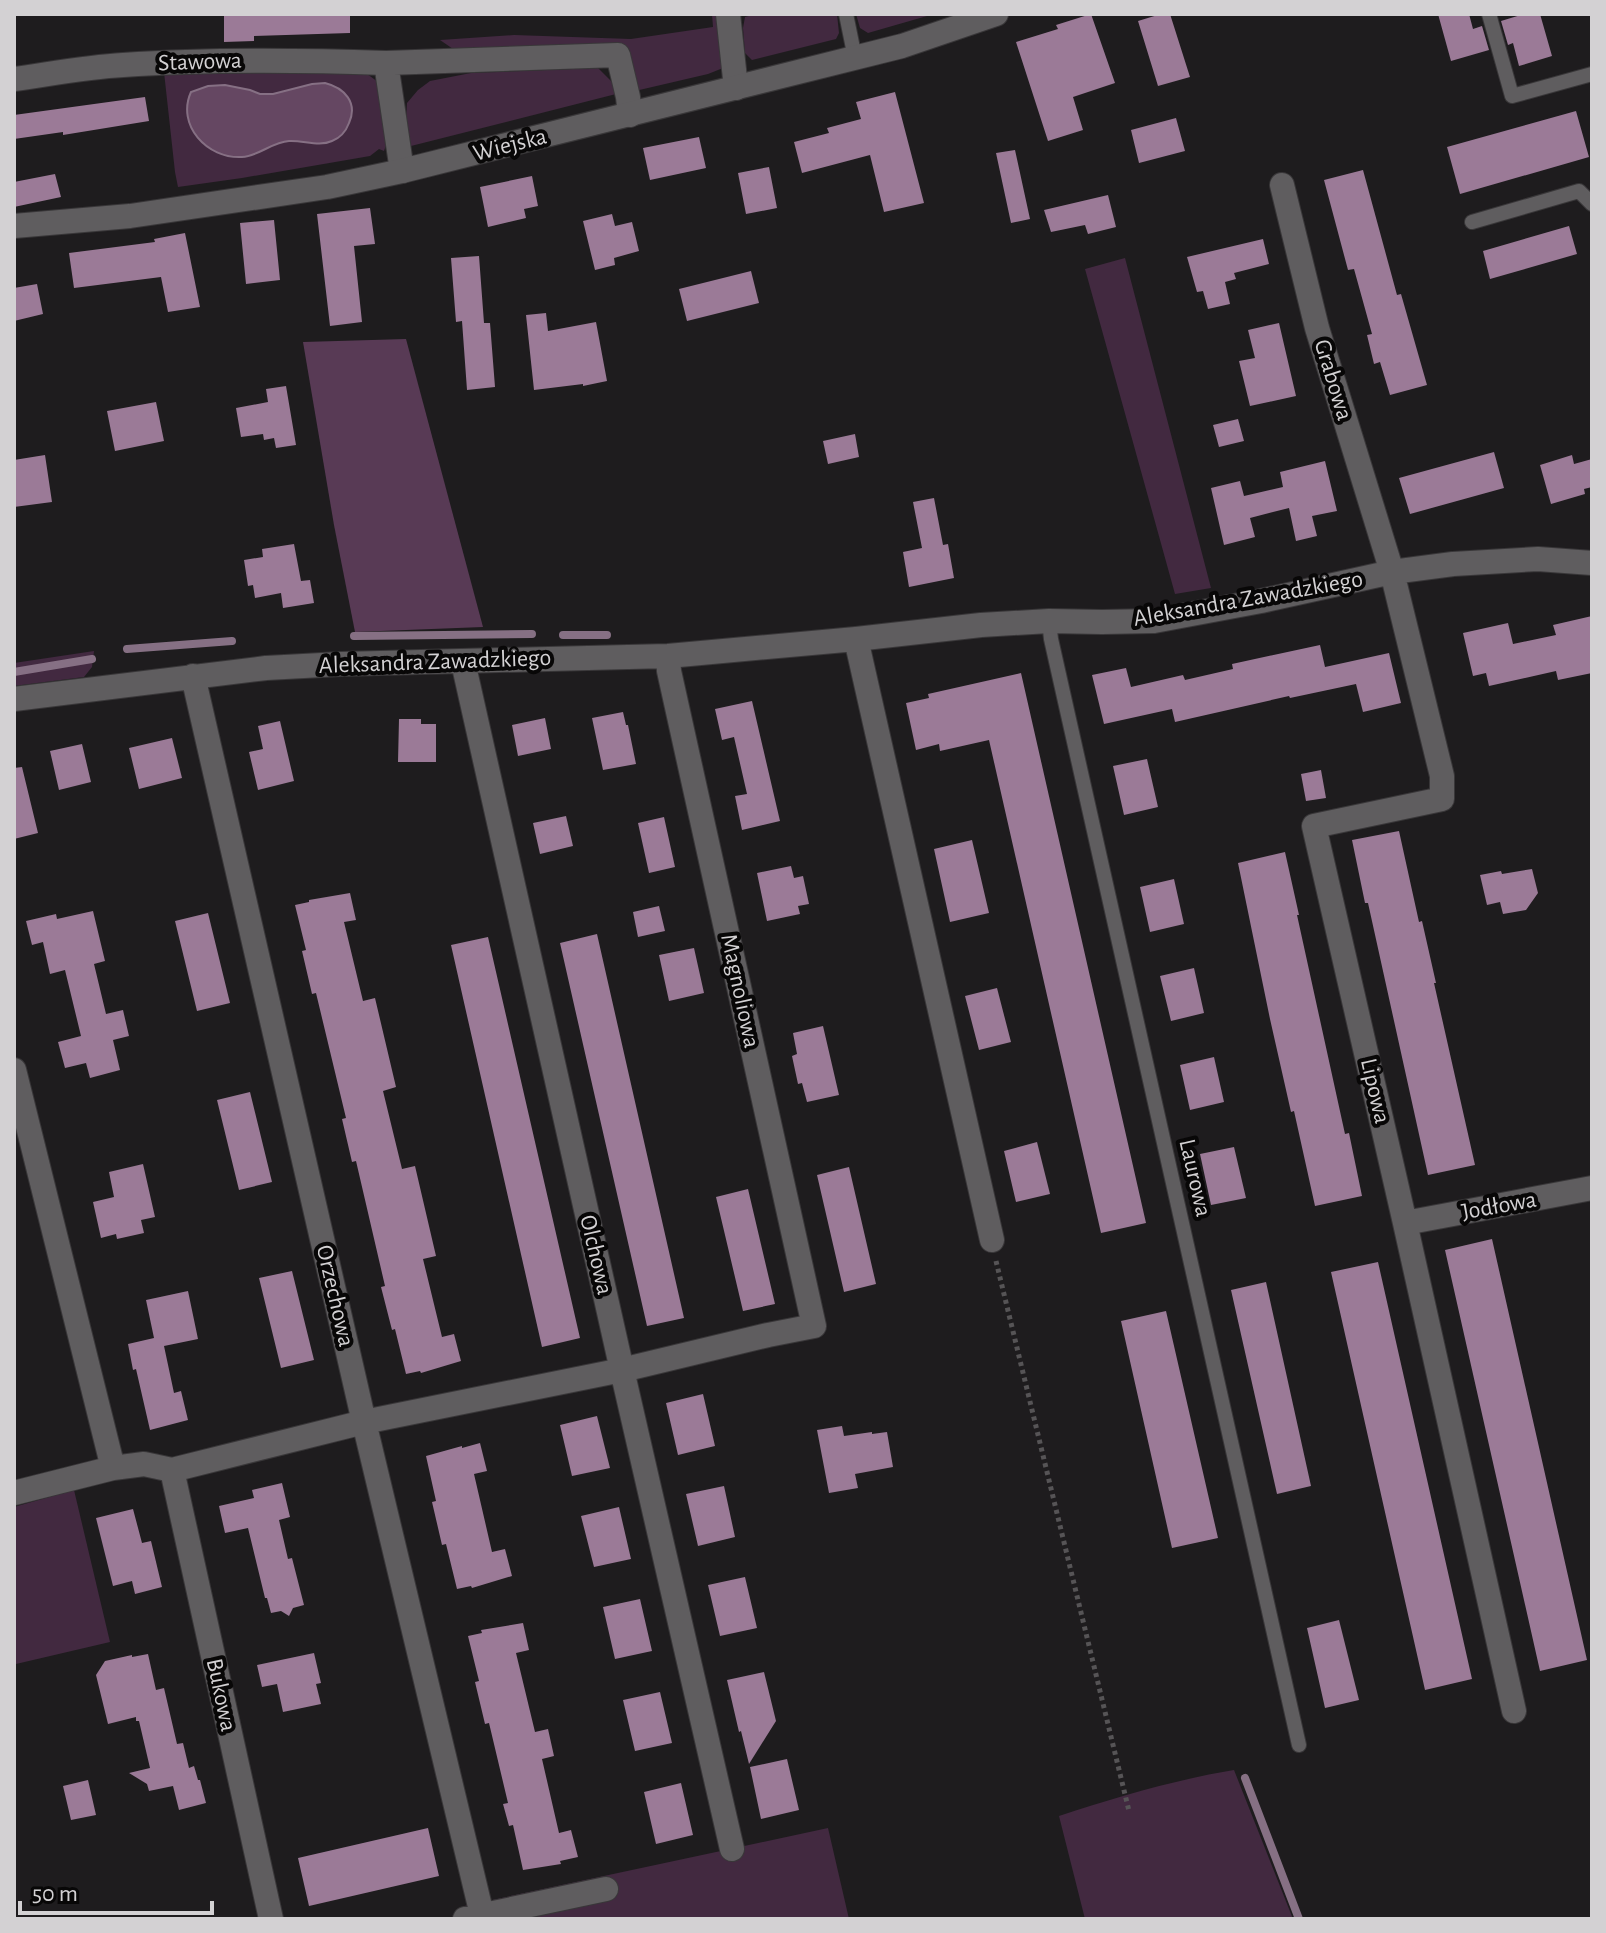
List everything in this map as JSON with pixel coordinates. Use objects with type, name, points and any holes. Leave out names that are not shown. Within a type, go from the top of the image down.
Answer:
[{"type":"street","points":[[728,14],[736,88]]},
{"type":"street","name":"Wiejska","points":[[14,226],[130,216],[327,187],[402,171],[902,46],[996,14]]},
{"type":"street","name":"Stawowa","points":[[14,79],[120,65],[175,62],[284,59],[386,63],[618,55],[630,115]]},
{"type":"street","points":[[386,63],[402,171]]},
{"type":"street","name":"Grabowa","points":[[1282,185],[1317,328],[1392,572]]},
{"type":"street","name":"Aleksandra Zawadzkiego","points":[[14,699],[266,668],[668,656],[981,625],[1049,621],[1154,621],[1392,572],[1453,564],[1538,559],[1592,563]]},
{"type":"street","name":"Lipowa","points":[[1392,572],[1442,776],[1442,799],[1314,826],[1514,1711]]},
{"type":"street","points":[[856,639],[992,1240]]},
{"type":"street","name":"Magnoliowa","points":[[622,1370],[814,1326],[668,656]]},
{"type":"street","name":"Olchowa","points":[[463,662],[732,1849]]},
{"type":"street","name":"Orzechowa","points":[[193,676],[474,1917]]},
{"type":"street","points":[[14,1070],[113,1468]]},
{"type":"street","name":"Jodłowa","points":[[1405,1223],[1592,1188]]},
{"type":"street","points":[[14,1493],[113,1468],[144,1464],[172,1470],[364,1422],[622,1370]]},
{"type":"street","name":"Bukowa","points":[[172,1470],[271,1919]]},
{"type":"street","points":[[474,1917],[606,1889]]},
{"type":"lane","points":[[846,14],[855,58]]},
{"type":"lane","points":[[1489,14],[1512,96],[1592,74]]},
{"type":"lane","points":[[1472,222],[1579,191],[1592,204]]},
{"type":"lane","name":"Laurowa","points":[[1049,621],[1299,1745]]},
{"type":"path","points":[[992,1240],[1129,1811]]},
{"type":"shaded area","points":[[712,14],[723,14],[723,68],[635,91],[628,50],[456,51],[440,40],[514,35],[631,39],[713,27]]},
{"type":"shaded area","points":[[756,14],[837,14],[839,33],[836,39],[752,60],[745,53],[743,28],[745,17]]},
{"type":"shaded area","points":[[856,14],[934,14],[868,33],[860,28]]},
{"type":"shaded area","points":[[359,68],[378,82],[387,142],[384,151],[379,149],[370,156],[178,187],[164,72]],"holes":[[[311,84],[334,86],[318,144],[285,141],[243,157],[222,154],[203,144],[208,86],[225,85],[260,94],[273,94]]]},
{"type":"shaded area","points":[[598,68],[620,93],[411,146],[406,120],[407,103],[430,81],[471,73]]},
{"type":"shaded area","points":[[325,83],[344,93],[352,109],[344,131],[327,143],[289,141],[248,156],[229,156],[207,146],[191,128],[187,104],[191,92],[208,86],[225,85],[273,94]]},
{"type":"shaded area","points":[[1125,258],[1211,588],[1175,594],[1085,269]]},
{"type":"shaded area","points":[[406,339],[483,627],[355,632],[303,342]]},
{"type":"shaded area","points":[[94,651],[92,667],[84,677],[14,686],[14,663]]},
{"type":"shaded area","points":[[74,1490],[110,1642],[16,1664],[14,1507]]},
{"type":"shaded area","points":[[1234,1770],[1293,1919],[1085,1919],[1059,1816],[1146,1790]]},
{"type":"shaded area","points":[[828,1828],[849,1919],[467,1919],[464,1906]]},
{"type":"building","points":[[224,14],[350,14],[350,33],[254,36],[254,41],[224,42]]},
{"type":"building","points":[[1091,14],[1115,83],[1073,97],[1083,130],[1048,141],[1016,42],[1058,29],[1056,25]]},
{"type":"building","points":[[1170,14],[1190,77],[1158,86],[1138,21]]},
{"type":"building","points":[[1438,14],[1469,14],[1473,29],[1482,26],[1489,50],[1451,61]]},
{"type":"building","points":[[1524,14],[1540,14],[1552,56],[1519,66],[1513,43],[1508,45],[1501,21]]},
{"type":"building","points":[[895,92],[924,203],[884,212],[870,155],[802,173],[794,142],[829,133],[827,128],[861,119],[856,102]]},
{"type":"building","points":[[145,97],[149,121],[63,135],[63,132],[14,139],[14,115]]},
{"type":"building","points":[[1576,111],[1589,157],[1460,194],[1447,147]]},
{"type":"building","points":[[1176,118],[1185,151],[1139,163],[1131,130]]},
{"type":"building","points":[[699,137],[706,168],[650,180],[643,148]]},
{"type":"building","points":[[1015,150],[1030,219],[1011,223],[996,153]]},
{"type":"building","points":[[769,167],[777,208],[746,214],[738,173]]},
{"type":"building","points":[[1363,170],[1397,295],[1401,294],[1427,385],[1390,395],[1380,362],[1374,364],[1367,335],[1372,334],[1354,269],[1348,270],[1324,180]]},
{"type":"building","points":[[55,174],[61,197],[14,207],[14,182]]},
{"type":"building","points":[[532,176],[538,206],[524,209],[526,218],[488,227],[480,187]]},
{"type":"building","points":[[1108,195],[1116,227],[1088,234],[1085,225],[1051,232],[1044,210]]},
{"type":"building","points":[[370,208],[375,244],[354,246],[362,322],[330,326],[317,214]]},
{"type":"building","points":[[612,214],[615,226],[632,222],[639,251],[614,258],[615,265],[595,270],[583,221]]},
{"type":"building","points":[[274,220],[280,280],[246,284],[240,223]]},
{"type":"building","points":[[1569,226],[1577,254],[1490,279],[1483,251]]},
{"type":"building","points":[[185,233],[200,307],[168,312],[161,277],[74,288],[69,253],[155,242],[154,239]]},
{"type":"building","points":[[1263,239],[1269,264],[1234,273],[1236,279],[1225,282],[1230,304],[1208,309],[1203,291],[1197,292],[1187,257]]},
{"type":"building","points":[[479,256],[484,323],[490,323],[495,387],[467,390],[462,321],[456,322],[451,258]]},
{"type":"building","points":[[751,271],[759,303],[687,321],[679,289]]},
{"type":"building","points":[[37,284],[43,314],[14,321],[14,288]]},
{"type":"building","points":[[546,313],[548,331],[596,322],[607,381],[534,390],[526,315]]},
{"type":"building","points":[[1279,323],[1296,396],[1250,406],[1239,361],[1255,358],[1248,330]]},
{"type":"building","points":[[286,386],[296,445],[276,448],[274,438],[264,440],[263,434],[241,437],[236,408],[268,402],[266,389]]},
{"type":"building","points":[[156,402],[164,441],[115,451],[107,411]]},
{"type":"building","points":[[1238,419],[1244,441],[1219,447],[1213,425]]},
{"type":"building","points":[[855,434],[859,457],[828,464],[823,441]]},
{"type":"building","points":[[1494,452],[1504,488],[1410,514],[1399,478]]},
{"type":"building","points":[[45,455],[52,502],[14,507],[14,460]]},
{"type":"building","points":[[1572,455],[1574,464],[1592,459],[1592,487],[1584,489],[1585,494],[1551,504],[1540,465]]},
{"type":"building","points":[[1325,461],[1337,511],[1312,516],[1317,536],[1296,541],[1289,508],[1250,518],[1255,537],[1224,545],[1211,488],[1240,481],[1244,496],[1283,487],[1280,472]]},
{"type":"building","points":[[934,498],[943,545],[948,544],[954,578],[909,587],[903,552],[922,548],[913,502]]},
{"type":"building","points":[[294,544],[301,581],[310,580],[314,603],[283,608],[281,593],[255,598],[253,585],[248,586],[244,560],[263,557],[262,549]]},
{"type":"building","points":[[1592,616],[1592,673],[1558,680],[1556,671],[1489,686],[1486,673],[1473,676],[1463,633],[1508,623],[1513,644],[1556,635],[1553,625]]},
{"type":"building","points":[[1320,645],[1325,667],[1389,653],[1401,703],[1363,712],[1356,684],[1175,722],[1172,709],[1104,724],[1092,675],[1126,668],[1131,687],[1183,675],[1185,680],[1233,669],[1232,664]]},
{"type":"building","points":[[1021,673],[1146,1223],[1101,1233],[989,740],[940,751],[939,744],[916,750],[906,703],[929,698],[928,694]]},
{"type":"building","points":[[752,701],[780,821],[742,830],[735,796],[747,794],[734,737],[722,740],[715,709]]},
{"type":"building","points":[[623,712],[636,764],[603,770],[592,718]]},
{"type":"building","points":[[545,718],[551,749],[518,756],[512,725]]},
{"type":"building","points":[[399,719],[421,719],[421,724],[436,724],[436,762],[398,762]]},
{"type":"building","points":[[280,721],[294,781],[258,790],[249,752],[263,749],[258,726]]},
{"type":"building","points":[[172,738],[182,778],[139,789],[129,748]]},
{"type":"building","points":[[82,744],[91,782],[59,790],[50,751]]},
{"type":"building","points":[[1147,759],[1158,807],[1124,815],[1113,766]]},
{"type":"building","points":[[22,767],[38,833],[14,839],[14,768]]},
{"type":"building","points":[[1321,770],[1326,798],[1306,801],[1301,774]]},
{"type":"building","points":[[566,816],[573,846],[540,854],[533,823]]},
{"type":"building","points":[[664,817],[675,867],[649,873],[638,823]]},
{"type":"building","points":[[1399,831],[1419,922],[1422,921],[1475,1165],[1428,1175],[1352,840]]},
{"type":"building","points":[[972,840],[989,913],[950,922],[934,849]]},
{"type":"building","points":[[1285,852],[1345,1134],[1349,1133],[1362,1196],[1315,1206],[1270,1019],[1238,863]]},
{"type":"building","points":[[791,866],[794,878],[803,876],[809,904],[798,906],[800,914],[767,921],[757,873]]},
{"type":"building","points":[[1532,869],[1538,893],[1526,910],[1503,914],[1500,902],[1487,905],[1480,875]]},
{"type":"building","points":[[1174,879],[1184,924],[1150,932],[1140,887]]},
{"type":"building","points":[[350,893],[356,920],[344,922],[363,1001],[375,998],[396,1087],[383,1091],[402,1169],[415,1166],[436,1256],[423,1259],[442,1337],[454,1334],[461,1361],[421,1373],[406,1374],[395,1329],[392,1330],[356,1161],[352,1162],[342,1119],[346,1118],[316,993],[312,994],[302,951],[306,950],[295,905]]},
{"type":"building","points":[[659,906],[665,931],[638,937],[633,912]]},
{"type":"building","points":[[93,911],[105,961],[94,964],[106,1014],[123,1010],[129,1036],[113,1040],[120,1070],[90,1078],[86,1063],[65,1068],[58,1042],[81,1036],[65,970],[50,974],[43,942],[32,945],[26,921],[56,914],[57,919]]},
{"type":"building","points":[[208,913],[230,1003],[197,1011],[175,921]]},
{"type":"building","points":[[597,934],[684,1318],[647,1326],[560,943]]},
{"type":"building","points":[[488,937],[580,1338],[542,1347],[451,945]]},
{"type":"building","points":[[694,948],[704,993],[669,1001],[659,955]]},
{"type":"building","points":[[1194,968],[1204,1013],[1171,1021],[1160,976]]},
{"type":"building","points":[[997,988],[1011,1042],[979,1050],[965,996]]},
{"type":"building","points":[[823,1026],[839,1095],[807,1102],[802,1083],[798,1084],[792,1056],[797,1054],[793,1033]]},
{"type":"building","points":[[1214,1057],[1224,1102],[1190,1110],[1180,1065]]},
{"type":"building","points":[[250,1092],[272,1182],[239,1190],[217,1100]]},
{"type":"building","points":[[1037,1142],[1050,1194],[1016,1202],[1004,1151]]},
{"type":"building","points":[[1234,1147],[1246,1198],[1211,1205],[1200,1154]]},
{"type":"building","points":[[143,1164],[155,1217],[141,1220],[144,1233],[117,1239],[116,1234],[101,1238],[93,1202],[114,1197],[109,1172]]},
{"type":"building","points":[[849,1167],[876,1284],[844,1292],[817,1175]]},
{"type":"building","points":[[748,1189],[775,1304],[743,1311],[716,1197]]},
{"type":"building","points":[[1492,1239],[1587,1660],[1540,1671],[1445,1250]]},
{"type":"building","points":[[1378,1262],[1472,1679],[1425,1690],[1331,1272]]},
{"type":"building","points":[[292,1271],[314,1360],[281,1368],[259,1278]]},
{"type":"building","points":[[1266,1282],[1311,1486],[1277,1494],[1231,1290]]},
{"type":"building","points":[[188,1291],[198,1339],[164,1346],[174,1393],[181,1391],[188,1420],[150,1430],[128,1344],[154,1338],[146,1300]]},
{"type":"building","points":[[1166,1311],[1218,1538],[1172,1548],[1121,1321]]},
{"type":"building","points":[[703,1394],[715,1446],[678,1455],[666,1403]]},
{"type":"building","points":[[597,1416],[610,1468],[572,1476],[560,1425]]},
{"type":"building","points":[[842,1426],[844,1436],[887,1432],[893,1467],[855,1474],[858,1488],[829,1493],[817,1430]]},
{"type":"building","points":[[480,1443],[487,1471],[474,1474],[492,1552],[505,1549],[512,1576],[472,1588],[457,1589],[446,1544],[442,1545],[426,1456]]},
{"type":"building","points":[[282,1483],[290,1517],[279,1520],[304,1605],[293,1608],[289,1616],[281,1611],[271,1613],[248,1528],[225,1533],[219,1506],[254,1498],[252,1490]]},
{"type":"building","points":[[724,1486],[735,1537],[698,1546],[686,1494]]},
{"type":"building","points":[[619,1507],[631,1559],[594,1567],[581,1516]]},
{"type":"building","points":[[133,1509],[142,1543],[151,1541],[162,1587],[135,1594],[132,1581],[113,1586],[96,1518]]},
{"type":"building","points":[[745,1577],[757,1628],[720,1636],[708,1585]]},
{"type":"building","points":[[640,1599],[652,1651],[615,1659],[603,1607]]},
{"type":"building","points":[[1339,1620],[1359,1700],[1325,1708],[1307,1628]]},
{"type":"building","points":[[523,1623],[529,1650],[516,1653],[535,1732],[548,1729],[554,1756],[542,1759],[559,1833],[571,1830],[578,1857],[560,1861],[561,1864],[523,1870],[513,1825],[509,1826],[503,1804],[508,1803],[489,1723],[485,1724],[468,1636],[482,1633],[481,1630]]},
{"type":"building","points":[[314,1653],[321,1683],[316,1684],[321,1704],[283,1712],[277,1684],[262,1687],[257,1665]]},
{"type":"building","points":[[148,1654],[156,1690],[164,1688],[177,1744],[183,1743],[189,1768],[194,1766],[206,1803],[179,1810],[173,1786],[149,1791],[147,1784],[129,1773],[150,1768],[139,1721],[136,1717],[108,1724],[96,1675],[105,1661]]},
{"type":"building","points":[[764,1672],[776,1721],[749,1764],[727,1680]]},
{"type":"building","points":[[660,1692],[672,1743],[635,1751],[623,1700]]},
{"type":"building","points":[[787,1759],[799,1810],[761,1819],[750,1767]]},
{"type":"building","points":[[88,1780],[96,1815],[71,1820],[63,1786]]},
{"type":"building","points":[[681,1783],[693,1835],[656,1844],[644,1792]]},
{"type":"building","points":[[428,1828],[439,1876],[309,1906],[298,1858]]},
{"type":"waterway","points":[[354,636],[532,634]]},
{"type":"waterway","points":[[563,635],[607,635]]},
{"type":"waterway","points":[[127,649],[232,641]]},
{"type":"waterway","points":[[14,672],[92,659]]},
{"type":"waterway","points":[[1245,1778],[1299,1919]]}]
